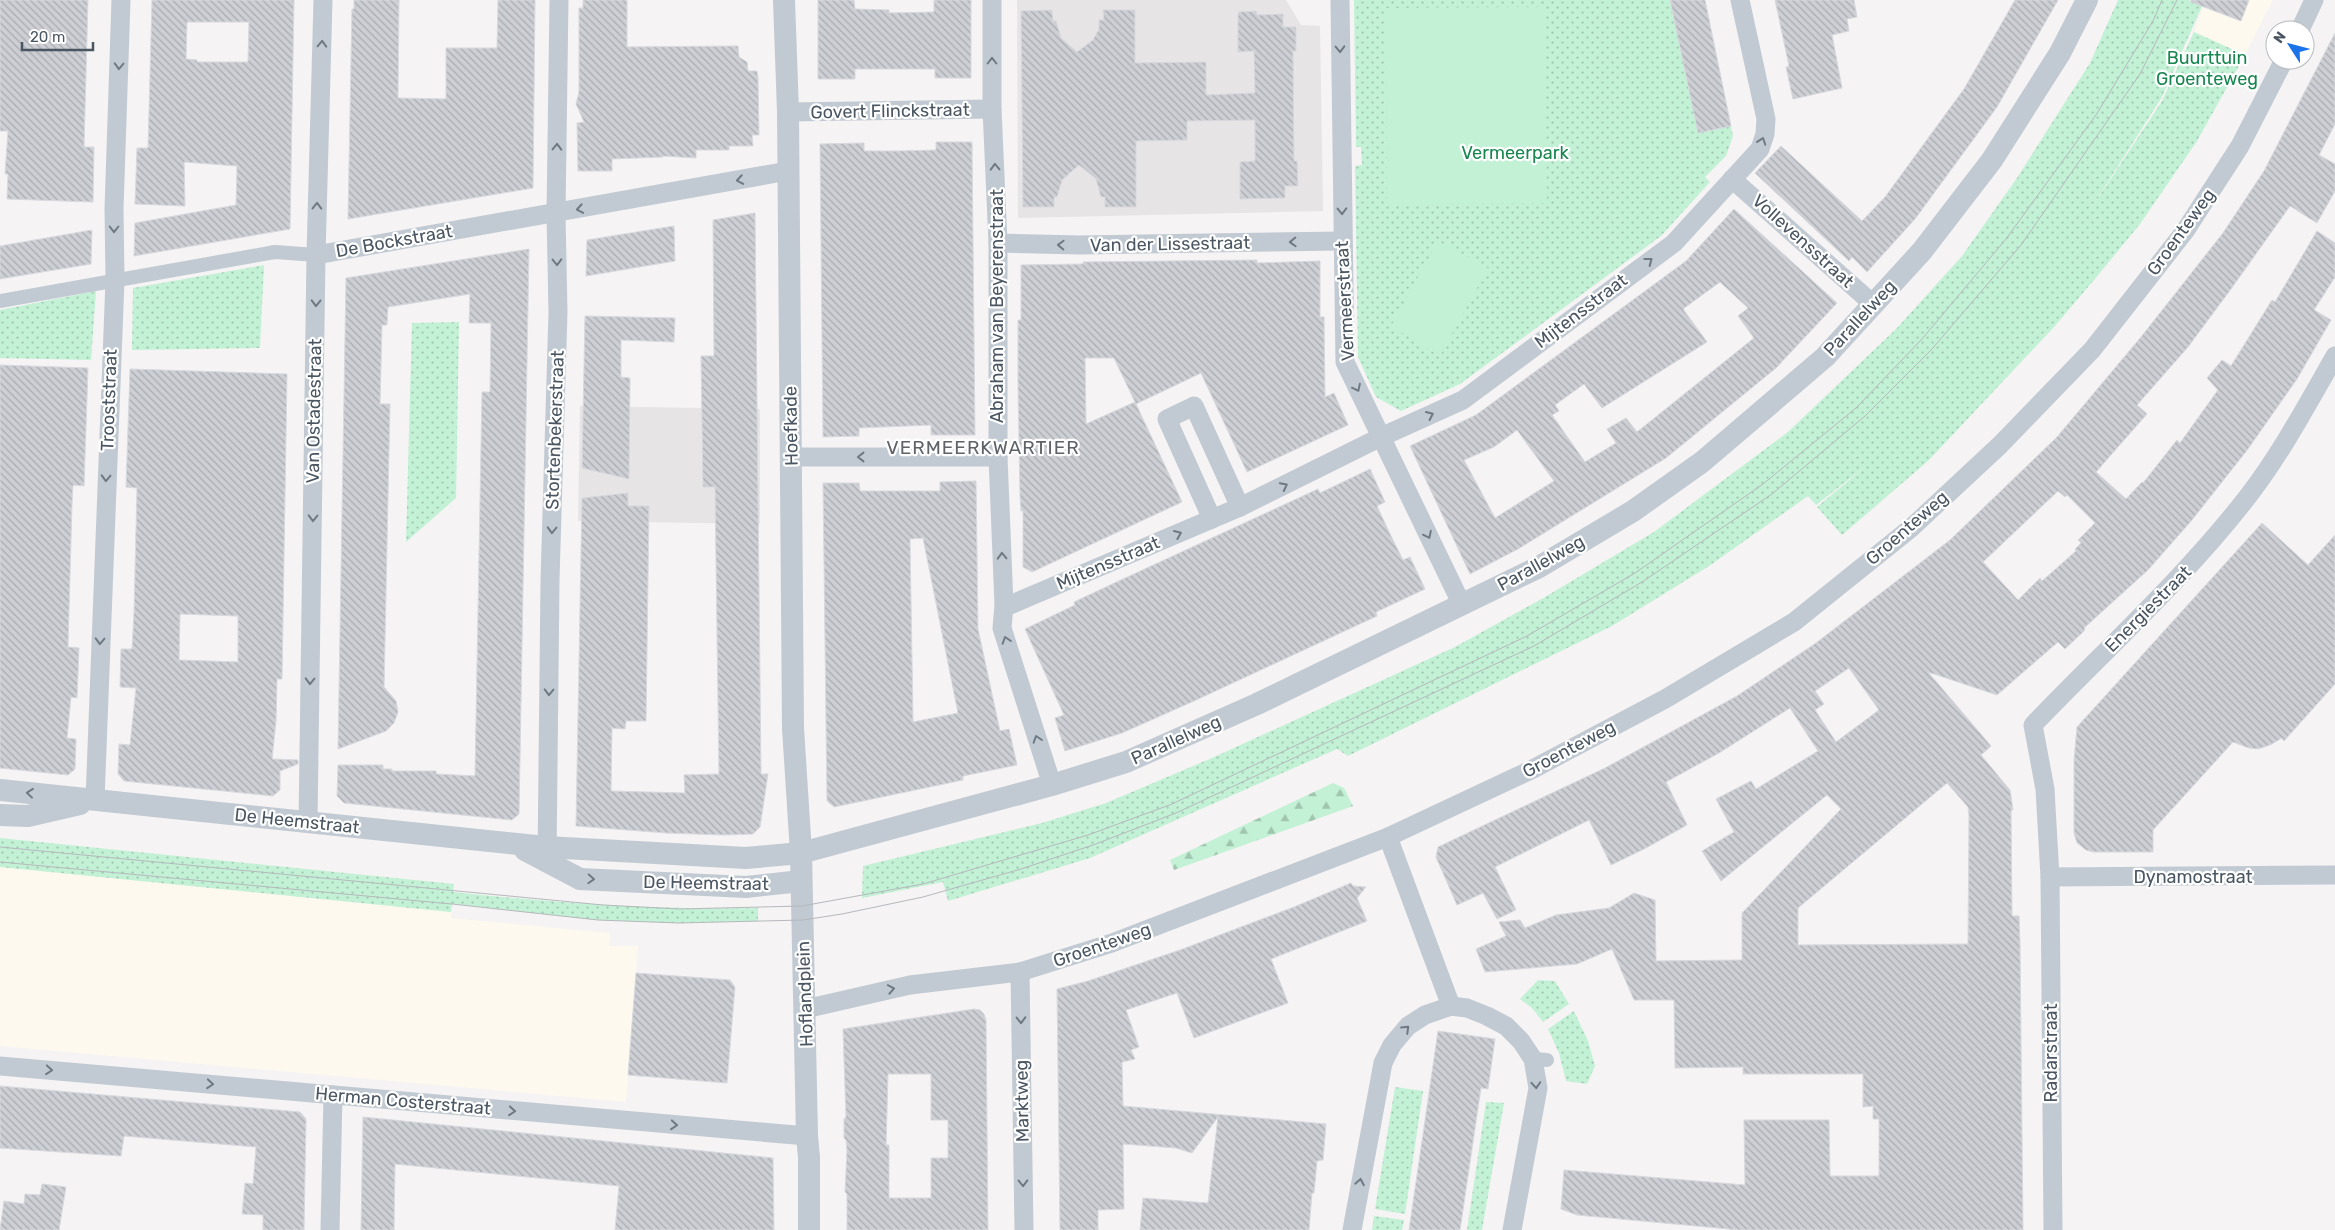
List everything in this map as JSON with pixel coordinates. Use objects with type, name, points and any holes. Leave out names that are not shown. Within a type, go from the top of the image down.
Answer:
[{"type":"street","name":"Trooststraat","points":[[95,800],[114,280],[121,0]]},
{"type":"street","name":"Van Ostadestraat","points":[[308,822],[316,255],[323,0]]},
{"type":"street","name":"Stortenbekerstraat","points":[[547,854],[558,312],[556,214],[559,0]]},
{"type":"street","name":"Hoefkade","points":[[784,0],[788,112],[794,728],[801,853]]},
{"type":"street","name":"Abraham van Beyerenstraat","points":[[992,0],[992,109],[998,243],[998,457],[1004,605],[1002,628],[1052,785]]},
{"type":"street","name":"Vermeerstraat","points":[[1340,0],[1345,362],[1462,605]]},
{"type":"street","name":"Mijtensstraat","points":[[1004,605],[1010,605],[1240,507],[1381,437],[1462,400],[1674,243],[1760,149],[1765,134],[1766,118],[1740,0]]},
{"type":"street","name":"Parallelweg","points":[[801,853],[1052,785],[1135,758],[1257,704],[1539,567],[1633,510],[1702,462],[1825,357],[1922,251],[1992,160],[2060,53],[2087,0]]},
{"type":"street","points":[[2305,20],[2314,0]]},
{"type":"street","name":"Groenteweg","points":[[805,1009],[910,986],[1020,972],[1112,943],[1388,837],[1533,769],[1673,694],[1794,622],[1911,528],[2000,445],[2092,350],[2185,231],[2240,146],[2279,70]]},
{"type":"street","name":"Govert Flinckstraat","points":[[788,112],[992,109]]},
{"type":"street","name":"De Bockstraat","points":[[0,301],[274,252],[316,255],[556,214],[788,171]]},
{"type":"street","name":"Vollevensstraat","points":[[1732,179],[1873,304]]},
{"type":"street","name":"Van der Lissestraat","points":[[998,243],[1078,245],[1342,241]]},
{"type":"street","name":"Energiestraat","points":[[2050,877],[2045,789],[2034,725],[2194,562],[2250,494],[2290,433],[2335,356]]},
{"type":"street","points":[[1212,519],[1167,419],[1194,406],[1240,507]]},
{"type":"street","points":[[791,458],[998,457]]},
{"type":"street","name":"De Heemstraat","points":[[0,790],[499,842],[547,854],[746,858],[801,853]]},
{"type":"street","name":"De Heemstraat","points":[[0,815],[28,816],[95,800]]},
{"type":"street","points":[[1388,837],[1451,1006]]},
{"type":"street","name":"Hoflandplein","points":[[801,853],[807,1136]]},
{"type":"street","name":"De Heemstraat","points":[[547,854],[580,879],[746,887],[802,881]]},
{"type":"street","name":"Dynamostraat","points":[[2050,877],[2335,875]]},
{"type":"street","name":"Radarstraat","points":[[2050,877],[2053,1230]]},
{"type":"street","name":"Marktweg","points":[[1020,972],[1024,1230]]},
{"type":"street","points":[[1352,1230],[1383,1063],[1392,1045],[1408,1026],[1425,1015],[1451,1006],[1467,1008],[1506,1026],[1540,1059],[1538,1088],[1512,1230]]},
{"type":"street","name":"Herman Costerstraat","points":[[0,1066],[807,1136]]},
{"type":"street","points":[[330,1230],[332,1095]]},
{"type":"street","points":[[807,1136],[809,1157],[809,1230]]},
{"type":"shaded area","points":[[1017,0],[1286,0],[1301,25],[1320,26],[1323,211],[1018,218]]},
{"type":"shaded area","points":[[2206,0],[2273,0],[2245,55],[2194,32]]},
{"type":"shaded area","points":[[580,406],[760,409],[760,524],[578,521]]},
{"type":"shaded area","points":[[0,867],[451,912],[451,918],[610,933],[609,946],[638,946],[626,1102],[0,1046]]},
{"type":"green space","name":"Vermeerpark","points":[[1354,0],[1705,0],[1733,136],[1726,156],[1705,177],[1710,182],[1661,236],[1460,384],[1401,411],[1376,397],[1358,357],[1355,166],[1362,165],[1361,147],[1356,147]]},
{"type":"green space","name":"Buurttuin Groenteweg","points":[[2118,0],[2188,0],[2202,6],[2162,97],[2088,213],[2162,101],[2194,32],[2245,55],[2197,141],[2140,224],[2094,280],[2054,327],[1928,461],[1842,535],[1817,507],[1866,466],[1816,505],[1808,496],[1709,566],[1612,626],[1348,756],[1337,749],[1090,858],[948,901],[943,882],[862,898],[863,866],[1042,823],[1106,803],[1212,758],[1455,647],[1545,597],[1654,532],[1788,432],[1897,328],[1962,256],[2017,178],[2090,63]]},
{"type":"green space","points":[[1545,7],[1547,203],[1387,204],[1386,8]]},
{"type":"green space","points":[[1438,241],[1488,268],[1440,356],[1391,326]]},
{"type":"green space","points":[[264,265],[260,348],[132,350],[133,288]]},
{"type":"green space","points":[[96,291],[91,360],[0,358],[0,310]]},
{"type":"green space","points":[[459,322],[456,498],[406,542],[412,323]]},
{"type":"green space","points":[[1333,783],[1344,788],[1353,806],[1174,870],[1170,860]]},
{"type":"green space","points":[[0,838],[454,884],[453,892],[491,896],[644,907],[758,908],[758,921],[678,923],[598,920],[452,904],[451,912],[0,867]]},
{"type":"green space","points":[[1538,980],[1555,981],[1569,1004],[1543,1022],[1532,1008],[1520,999]]},
{"type":"green space","points":[[1574,1011],[1588,1041],[1595,1066],[1587,1084],[1566,1081],[1559,1053],[1548,1029]]},
{"type":"green space","points":[[1395,1087],[1423,1091],[1405,1214],[1375,1209]]},
{"type":"green space","points":[[1486,1102],[1504,1103],[1482,1230],[1467,1230]]},
{"type":"green space","points":[[1374,1216],[1404,1220],[1402,1230],[1372,1230]]},
{"type":"building","points":[[0,0],[88,0],[84,147],[94,147],[93,202],[7,199],[8,174],[5,174],[8,131],[0,131]]},
{"type":"building","points":[[152,0],[294,0],[290,229],[134,256],[135,223],[236,205],[237,166],[184,162],[185,206],[135,204],[137,148],[148,148]],"holes":[[[187,22],[249,22],[248,62],[197,62],[197,60],[186,59]]]},
{"type":"building","points":[[354,0],[399,0],[398,98],[446,99],[446,48],[497,48],[498,0],[535,0],[533,188],[348,219],[352,9],[354,9]]},
{"type":"building","points":[[583,0],[627,0],[627,47],[738,46],[739,57],[747,62],[748,71],[757,71],[758,77],[759,135],[752,135],[753,146],[729,146],[729,150],[696,150],[696,158],[663,156],[612,159],[612,171],[578,171],[577,123],[584,122],[576,104],[579,92],[579,8],[583,8]]},
{"type":"building","points":[[818,0],[854,0],[855,9],[889,10],[889,13],[934,12],[934,0],[971,0],[971,78],[935,78],[935,69],[855,69],[855,79],[818,79]]},
{"type":"building","points":[[1670,0],[1705,0],[1731,126],[1698,133]]},
{"type":"building","points":[[1775,0],[1854,0],[1857,17],[1847,19],[1849,31],[1832,35],[1842,88],[1793,99],[1786,67],[1789,66]]},
{"type":"building","points":[[2015,0],[2058,0],[1997,107],[1915,219],[1867,272],[1852,257],[1849,261],[1755,173],[1781,146],[1862,221],[1885,197],[1964,89]]},
{"type":"building","points":[[2191,0],[2249,0],[2241,21],[2191,2]]},
{"type":"building","points":[[1052,10],[1053,21],[1056,21],[1061,38],[1077,52],[1093,40],[1099,29],[1099,20],[1104,20],[1103,10],[1135,10],[1135,63],[1206,62],[1206,95],[1255,93],[1254,51],[1238,52],[1238,14],[1239,12],[1256,11],[1257,15],[1283,14],[1283,27],[1296,27],[1296,51],[1293,51],[1294,161],[1297,161],[1298,186],[1285,186],[1285,198],[1240,199],[1240,162],[1255,161],[1255,120],[1187,121],[1187,140],[1136,141],[1136,207],[1105,207],[1105,197],[1101,197],[1096,179],[1079,165],[1062,180],[1057,197],[1054,197],[1054,207],[1023,207],[1021,11]]},
{"type":"building","points":[[2335,33],[2335,124],[2319,155],[2335,164],[2335,191],[2317,223],[2290,206],[2188,347],[2137,405],[2147,414],[2096,472],[2126,499],[2143,483],[2177,440],[2180,443],[2218,390],[2207,378],[2222,360],[2231,366],[2272,300],[2275,302],[2317,231],[2335,243],[2335,277],[2314,310],[2331,320],[2297,379],[2248,449],[2192,520],[2148,570],[2084,628],[2085,630],[2065,649],[2058,642],[1997,695],[1928,672],[1991,746],[1981,755],[2010,790],[2013,810],[2011,810],[2012,916],[2019,916],[2020,943],[2023,1230],[1739,1230],[1577,1215],[1561,1209],[1564,1170],[1745,1185],[1744,1120],[1829,1120],[1830,1176],[1879,1176],[1879,1119],[1873,1119],[1873,1106],[1863,1107],[1863,1074],[1743,1074],[1743,1067],[1675,1068],[1674,1000],[1634,1000],[1612,949],[1577,964],[1485,972],[1476,949],[1506,936],[1499,922],[1520,920],[1525,928],[1556,915],[1609,908],[1634,893],[1655,900],[1656,961],[1742,960],[1742,913],[1841,809],[1827,795],[1721,881],[1702,851],[1734,832],[1716,799],[1751,781],[1756,789],[1818,751],[1790,708],[1719,753],[1666,782],[1687,825],[1646,848],[1611,865],[1589,820],[1495,867],[1516,910],[1497,919],[1483,893],[1457,905],[1436,857],[1438,847],[1605,768],[1737,696],[1816,643],[1950,540],[2057,437],[2141,337],[2223,233],[2264,171]],"holes":[[[2058,491],[2065,497],[2067,495],[2095,523],[2078,540],[2081,543],[2075,549],[2076,551],[2042,581],[2040,578],[2018,600],[1983,562]],[[1849,668],[1879,710],[1836,742],[1815,710],[1824,704],[1815,691]],[[1947,783],[1968,807],[1968,944],[1798,945],[1798,908]]]},
{"type":"building","points":[[936,142],[972,142],[975,435],[931,435],[931,425],[859,428],[859,436],[823,437],[820,144],[864,143],[864,151],[899,151],[936,150]]},
{"type":"building","points":[[1734,209],[1837,303],[1776,368],[1666,458],[1518,549],[1470,574],[1410,446],[1476,415],[1686,261]],"holes":[[[1720,282],[1748,308],[1738,316],[1754,338],[1637,432],[1626,418],[1607,429],[1616,443],[1585,462],[1552,415],[1559,411],[1555,405],[1584,384],[1602,408],[1707,342],[1683,309]],[[1517,430],[1554,481],[1495,518],[1464,460],[1494,447]]]},
{"type":"building","points":[[755,213],[761,774],[768,774],[760,827],[753,834],[724,835],[666,833],[576,826],[582,498],[628,493],[628,506],[649,506],[646,721],[626,721],[625,729],[612,728],[611,791],[685,793],[684,775],[719,774],[715,487],[703,487],[701,356],[714,356],[713,220]]},
{"type":"building","points":[[674,226],[675,261],[586,276],[587,240]]},
{"type":"building","points":[[92,230],[91,264],[0,279],[0,246]]},
{"type":"building","points":[[529,249],[519,814],[512,820],[344,803],[337,796],[338,765],[383,765],[383,769],[392,769],[392,771],[436,771],[436,774],[475,776],[482,392],[490,392],[491,323],[469,323],[470,294],[388,307],[387,325],[382,325],[380,404],[390,404],[384,687],[396,701],[398,712],[394,723],[386,731],[338,749],[346,278]]},
{"type":"building","points":[[1257,260],[1257,263],[1320,261],[1320,317],[1324,317],[1325,397],[1334,393],[1348,425],[1247,472],[1201,373],[1136,404],[1182,502],[1032,572],[1023,567],[1023,511],[1021,511],[1020,495],[1018,320],[1021,320],[1021,265],[1083,264],[1083,262]],"holes":[[[1085,358],[1114,358],[1135,402],[1086,424]]]},
{"type":"building","points":[[585,316],[675,318],[674,342],[621,340],[621,377],[630,378],[629,479],[582,468]]},
{"type":"building","points":[[0,365],[88,368],[84,486],[73,485],[72,504],[68,647],[79,648],[77,698],[71,697],[67,738],[76,739],[75,769],[68,775],[0,768]]},
{"type":"building","points":[[130,369],[287,374],[282,679],[277,679],[276,721],[272,759],[298,760],[298,764],[280,771],[280,790],[273,796],[124,781],[118,774],[119,744],[130,745],[136,688],[120,687],[121,649],[132,649],[134,613],[137,488],[126,487]],"holes":[[[180,614],[238,616],[238,662],[179,660]]]},
{"type":"building","points":[[1370,469],[1385,502],[1377,506],[1403,560],[1410,557],[1425,589],[1376,612],[1377,616],[1194,701],[1122,733],[1065,751],[1055,718],[1064,715],[1025,629],[1075,605],[1074,602],[1123,579],[1318,489],[1320,493]]},
{"type":"building","points":[[976,481],[978,629],[1000,731],[1009,729],[1017,765],[963,776],[963,780],[834,807],[827,801],[823,483],[859,483],[860,491],[940,491],[940,482]],"holes":[[[923,538],[958,713],[913,722],[910,539]]]},
{"type":"building","points":[[2262,523],[2308,565],[2335,535],[2335,684],[2284,741],[2282,738],[2258,749],[2233,742],[2153,830],[2153,852],[2093,852],[2086,850],[2077,843],[2074,833],[2074,760],[2077,727]]},
{"type":"building","points":[[1351,883],[1353,886],[1366,887],[1357,898],[1367,921],[1271,959],[1288,1003],[1194,1038],[1177,993],[1126,1010],[1139,1047],[1131,1050],[1135,1059],[1122,1062],[1123,1106],[1326,1124],[1323,1160],[1317,1161],[1309,1230],[1140,1230],[1143,1198],[1208,1203],[1218,1117],[1192,1153],[1176,1148],[1123,1144],[1124,1209],[1098,1210],[1098,1230],[1060,1230],[1057,989],[1088,981],[1180,950],[1294,907]]},
{"type":"building","points":[[636,973],[730,980],[735,987],[727,1083],[628,1075]]},
{"type":"building","points":[[974,1009],[980,1010],[984,1014],[986,1020],[988,1230],[847,1230],[847,1194],[845,1192],[847,1150],[844,1138],[844,1119],[846,1117],[843,1029]],"holes":[[[888,1074],[931,1074],[931,1120],[948,1120],[948,1158],[931,1158],[931,1198],[889,1198],[889,1145],[886,1145]]]},
{"type":"building","points":[[1438,1031],[1495,1039],[1488,1089],[1481,1088],[1460,1230],[1409,1230]]},
{"type":"building","points":[[0,1086],[300,1112],[306,1119],[304,1230],[263,1230],[263,1215],[242,1214],[245,1183],[253,1184],[256,1147],[124,1136],[121,1156],[0,1148]]},
{"type":"building","points":[[363,1117],[773,1158],[774,1230],[615,1230],[619,1186],[395,1164],[394,1230],[361,1230]]},
{"type":"building","points":[[42,1184],[66,1187],[59,1230],[0,1230],[4,1201],[24,1204],[25,1194],[40,1195]]},
{"type":"tram line","points":[[0,847],[603,905],[680,909],[802,906],[923,884],[1088,835],[1172,804],[1527,636],[1635,573],[1763,484],[1856,408],[1922,339],[2006,239],[2096,115],[2153,21],[2162,0]]},
{"type":"tram line","points":[[0,862],[452,904],[598,920],[679,923],[803,920],[923,897],[1021,869],[1093,845],[1176,813],[1534,646],[1642,582],[1772,494],[1865,416],[1932,349],[2021,245],[2140,74],[2177,0]]},
{"type":"district","name":"VERMEERKWARTIER","points":[[983,447]]}]
